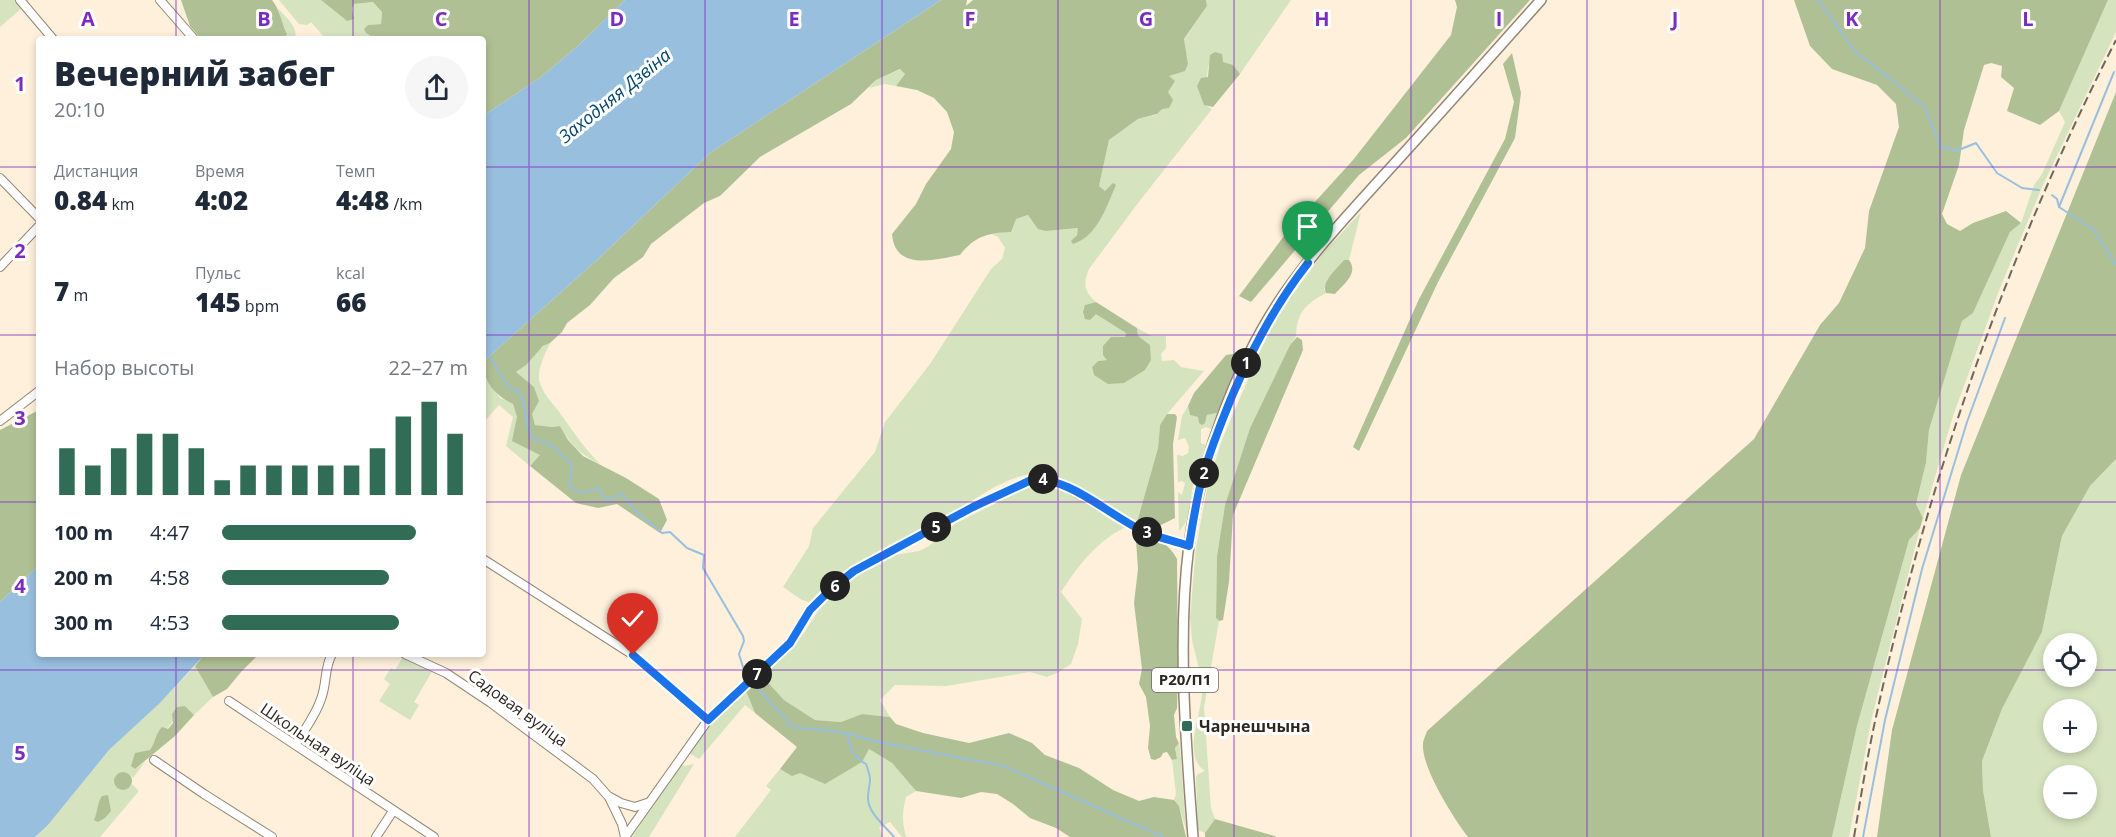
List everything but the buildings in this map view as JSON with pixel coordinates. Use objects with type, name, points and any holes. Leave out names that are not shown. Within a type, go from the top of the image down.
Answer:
[{"type":"main road","name":"Р20/П1","points":[[1193,837],[1188,770],[1184,621],[1189,546],[1199,490],[1213,443],[1238,378],[1280,300],[1319,248],[1541,0]]},
{"type":"street","points":[[20,0],[50,36]]},
{"type":"street","points":[[160,0],[191,36]]},
{"type":"street","points":[[0,178],[36,215]]},
{"type":"street","points":[[0,267],[36,229]]},
{"type":"street","points":[[0,421],[36,393]]},
{"type":"street","points":[[625,837],[708,720],[790,643],[810,610],[830,590],[854,571],[973,507],[1029,481],[1048,479],[1063,484],[1145,532],[1189,546]]},
{"type":"street","points":[[486,562],[633,655],[708,720]]},
{"type":"street","points":[[296,744],[321,701],[325,689],[327,664],[330,657]]},
{"type":"street","name":"Садовая вуліца","points":[[411,657],[446,673],[491,703],[593,779],[608,796],[622,824],[625,837]]},
{"type":"street","name":"Школьная вуліца","points":[[229,701],[434,837]]},
{"type":"street","points":[[154,760],[204,795],[272,837]]},
{"type":"street","name":"Садовая вуліца","points":[[608,796],[629,807],[640,807],[648,803]]},
{"type":"street","points":[[376,837],[393,811]]},
{"type":"green space","points":[[0,0],[28,0],[29,2],[0,27]]},
{"type":"green space","points":[[181,0],[272,0],[287,34],[286,36],[198,36],[190,26]]},
{"type":"green space","points":[[279,0],[321,0],[347,21],[354,15],[352,7],[354,4],[373,2],[382,12],[381,24],[368,25],[366,33],[371,36],[323,36],[311,22],[307,25],[299,24]]},
{"type":"green space","points":[[321,0],[625,0],[579,45],[541,77],[486,114],[486,36],[371,36],[364,29],[368,25],[381,24],[382,12],[373,2],[354,4],[352,8],[354,19],[347,21]]},
{"type":"green space","points":[[941,0],[967,0],[966,6],[973,0],[1206,0],[1207,6],[1184,39],[1188,64],[1185,71],[1169,76],[1175,81],[1168,92],[1173,100],[1169,108],[1138,119],[1109,140],[1099,186],[1105,191],[1113,183],[1116,185],[1100,220],[1082,240],[1073,244],[1071,241],[1077,235],[1078,228],[1046,231],[1038,229],[1028,215],[1016,219],[1011,232],[982,237],[960,255],[917,260],[900,254],[892,234],[916,204],[926,184],[951,149],[954,132],[947,112],[934,98],[917,90],[896,86],[905,74],[900,69],[876,80],[851,104],[760,157],[720,196],[704,203],[651,244],[643,257],[614,278],[590,305],[567,323],[562,332],[543,346],[526,365],[516,372],[534,387],[539,401],[532,414],[535,425],[560,426],[568,440],[583,456],[626,478],[659,499],[667,520],[660,533],[617,504],[598,508],[576,503],[530,466],[540,455],[512,441],[517,417],[513,404],[501,397],[488,382],[486,359],[598,259],[710,153]]},
{"type":"green space","points":[[1206,0],[1291,0],[1240,74],[1227,64],[1210,62],[1204,104],[1212,109],[1138,203],[1087,274],[1085,283],[1087,291],[1096,302],[1085,305],[1126,333],[1108,360],[1098,361],[1092,367],[1094,375],[1138,336],[1137,328],[1152,336],[1166,336],[1166,348],[1161,354],[1162,361],[1174,360],[1181,367],[1204,371],[1160,425],[1158,448],[1137,522],[1060,479],[1048,474],[1030,474],[994,487],[971,502],[850,567],[809,602],[783,587],[809,546],[813,528],[875,452],[885,422],[930,364],[991,269],[1002,259],[1005,248],[998,237],[990,233],[1011,231],[1015,219],[1028,215],[1046,231],[1079,228],[1073,244],[1105,191],[1099,186],[1109,140],[1138,119],[1156,115],[1168,92],[1168,75],[1188,64],[1184,40],[1207,6]]},
{"type":"green space","points":[[1455,0],[1530,0],[1406,138],[1359,175],[1251,302],[1239,296],[1284,236],[1353,160],[1451,35],[1457,7]]},
{"type":"green space","points":[[1794,0],[2108,0],[2059,111],[2040,125],[2007,111],[2014,88],[2001,77],[2002,66],[1991,63],[1984,65],[1964,130],[1959,165],[1942,214],[1947,224],[1960,231],[1973,223],[2006,211],[2021,223],[2010,232],[1973,313],[1962,321],[1929,430],[1926,463],[1916,504],[1923,518],[1920,528],[1909,540],[1857,726],[1832,837],[1468,837],[1447,806],[1427,766],[1423,741],[1427,731],[1754,439],[1820,325],[1839,303],[1865,248],[1869,211],[1899,127],[1896,104],[1877,85],[1832,69],[1810,46]]},
{"type":"green space","points":[[2108,0],[2116,0],[2116,32],[2043,185],[2000,288],[1953,416],[1923,518],[1916,504],[1926,463],[1929,430],[1962,321],[1973,313],[2010,232],[2021,223],[2034,185],[2042,174],[2065,122],[2059,111]]},
{"type":"green space","points":[[278,8],[293,26],[296,36],[286,36],[287,33],[280,19]]},
{"type":"green space","points":[[1215,52],[1222,54],[1223,62],[1233,65],[1240,74],[1213,107],[1204,105],[1197,86],[1201,78],[1208,77],[1210,55]]},
{"type":"green space","points":[[1512,53],[1521,93],[1515,138],[1438,282],[1359,451],[1353,447],[1419,299],[1505,139],[1514,102],[1503,64]]},
{"type":"green space","points":[[901,69],[905,74],[896,86],[885,84],[869,88],[876,80]]},
{"type":"green space","points":[[2116,92],[2116,459],[2090,486],[2062,536],[2042,632],[2002,709],[1982,761],[1983,790],[1991,837],[1877,837],[1892,730],[1961,475]]},
{"type":"green space","points":[[1361,212],[1349,260],[1344,260],[1324,289],[1326,293],[1309,304],[1300,316],[1295,338],[1250,428],[1225,505],[1217,556],[1216,618],[1219,621],[1204,707],[1211,808],[1215,819],[1205,833],[1198,830],[1196,777],[1205,771],[1198,764],[1194,746],[1202,693],[1202,673],[1200,673],[1192,640],[1190,618],[1196,547],[1207,489],[1221,442],[1269,331],[1286,303],[1324,252]]},
{"type":"green space","points":[[1344,260],[1349,260],[1352,265],[1349,278],[1335,294],[1326,293],[1328,280]]},
{"type":"green space","points":[[1096,302],[1137,328],[1138,336],[1150,345],[1151,360],[1145,370],[1124,383],[1108,384],[1094,375],[1092,367],[1098,361],[1107,360],[1103,355],[1103,346],[1111,337],[1125,337],[1126,333],[1096,314],[1090,320],[1085,319],[1083,312],[1085,305]]},
{"type":"green space","points":[[1297,337],[1302,340],[1303,350],[1233,515],[1229,582],[1223,620],[1219,621],[1216,618],[1217,556],[1225,505],[1250,428],[1290,345]]},
{"type":"green space","points":[[550,343],[540,370],[541,385],[545,394],[580,441],[600,464],[577,448],[560,426],[535,425],[516,372],[541,348]]},
{"type":"green space","points":[[1239,353],[1241,356],[1217,413],[1207,415],[1202,425],[1198,417],[1190,415],[1188,406],[1194,393],[1226,355]]},
{"type":"green space","points":[[486,379],[500,398],[513,404],[517,417],[541,455],[530,466],[506,446],[513,417],[499,405],[486,420]]},
{"type":"green space","points":[[1188,406],[1190,415],[1199,417],[1205,423],[1207,415],[1217,413],[1211,429],[1206,427],[1201,429],[1201,443],[1206,445],[1194,481],[1188,515],[1179,531],[1178,492],[1182,495],[1185,483],[1178,482],[1177,455],[1183,456],[1188,453],[1189,447],[1185,438],[1178,440],[1182,416]]},
{"type":"green space","points":[[36,412],[36,568],[0,602],[0,430]]},
{"type":"green space","points":[[1167,414],[1175,414],[1177,417],[1173,444],[1175,518],[1161,525],[1157,531],[1137,522],[1158,448],[1160,425]]},
{"type":"green space","points":[[2116,459],[2116,837],[1991,837],[1983,790],[1982,761],[2002,709],[2042,632],[2062,536],[2090,486]]},
{"type":"green space","points":[[1039,484],[1060,487],[1128,526],[1098,546],[1082,563],[1061,592],[1082,619],[1078,644],[1071,664],[1047,677],[1030,672],[946,686],[895,685],[880,700],[890,717],[862,714],[841,722],[815,720],[784,700],[762,676],[802,636],[818,611],[834,594],[858,575],[895,555],[919,551],[929,546],[956,523],[1030,486]]},
{"type":"green space","points":[[1920,528],[1872,717],[1849,837],[1832,837],[1857,726],[1909,540]]},
{"type":"green space","points":[[1143,534],[1163,543],[1171,549],[1177,559],[1178,671],[1177,708],[1174,715],[1176,737],[1179,743],[1175,748],[1177,759],[1172,760],[1167,752],[1155,760],[1151,759],[1148,748],[1150,726],[1146,697],[1139,684],[1142,669],[1134,603],[1138,569],[1136,540]]},
{"type":"green space","points":[[202,657],[256,657],[227,689],[213,697],[195,666]]},
{"type":"green space","points":[[403,657],[433,670],[414,702],[419,705],[410,720],[379,701],[390,684],[384,679],[391,668],[395,670]]},
{"type":"green space","points":[[195,666],[213,697],[194,715],[185,706],[135,769],[145,762],[133,778],[132,776],[127,789],[132,784],[139,791],[100,837],[35,837],[48,825],[109,750],[160,703]]},
{"type":"green space","points":[[762,676],[784,700],[815,720],[841,722],[862,714],[890,717],[896,724],[923,733],[969,743],[1009,733],[1032,743],[1045,755],[1079,768],[1113,790],[1139,801],[1154,797],[1174,800],[1179,806],[1186,837],[1070,837],[1056,828],[1030,818],[997,794],[981,792],[961,798],[916,791],[892,763],[869,749],[862,762],[825,784],[800,773],[792,776],[780,769],[797,747],[755,713],[746,691]]},
{"type":"green space","points":[[746,691],[755,713],[745,705],[699,759],[689,753],[717,717]]},
{"type":"green space","points":[[185,706],[194,715],[175,736],[135,769],[131,766],[135,753],[150,750],[162,727],[168,729],[173,723],[172,714],[177,707]]},
{"type":"green space","points":[[1179,743],[1186,830],[1179,806],[1174,800],[1176,794],[1172,760],[1177,759],[1175,748]]},
{"type":"green space","points":[[869,749],[892,763],[916,791],[906,797],[903,817],[906,837],[902,837],[890,822],[879,827],[883,837],[735,837],[771,790],[766,786],[780,769],[792,775]]},
{"type":"green space","points":[[681,764],[684,766],[694,764],[649,837],[632,837]]},
{"type":"green space","points":[[123,772],[129,775],[132,781],[129,787],[123,790],[117,787],[114,781],[117,775]]},
{"type":"green space","points":[[108,795],[111,811],[98,822],[94,820],[99,801],[102,796]]},
{"type":"green space","points":[[1215,819],[1276,837],[1205,837],[1205,833]]},
{"type":"water","name":"Заходняя Дзвіна","points":[[625,0],[941,0],[710,153],[598,259],[486,359],[486,114],[541,77],[579,45]]},
{"type":"water","points":[[36,568],[36,657],[202,657],[160,703],[109,750],[48,825],[35,837],[0,837],[0,602]]},
{"type":"waterway","points":[[1818,0],[1855,51],[1925,107],[1940,146],[1956,151],[1976,143],[1997,173],[2022,188],[2039,190]]},
{"type":"waterway","points":[[2059,207],[2114,72]]},
{"type":"waterway","points":[[2052,195],[2057,199],[2059,207],[2094,230],[2116,265]]},
{"type":"waterway","points":[[1863,837],[1885,720],[1922,569],[1967,422],[2005,318]]},
{"type":"waterway","points":[[489,355],[508,387],[519,392],[523,400],[529,432],[534,439],[551,445],[570,462],[572,469],[570,487],[582,493],[599,488],[603,497],[608,500],[621,494],[638,513],[662,533],[670,532],[687,548],[704,555],[703,568],[743,636],[744,641],[739,654],[746,677]]},
{"type":"waterway","points":[[756,687],[793,727],[847,733],[874,741],[1004,766],[1163,837]]},
{"type":"waterway","points":[[847,733],[852,752],[866,764],[868,770],[870,808],[894,837]]},
{"type":"railway","points":[[1854,837],[1873,732],[1896,629],[1946,456],[1974,371],[2006,286],[2076,121],[2116,40]]},
{"type":"place","name":"Чарнешчына","points":[[1187,726]]},
{"type":"route","points":[[633,655],[708,720],[790,643],[810,610],[854,571],[973,507],[1038,479],[1048,479],[1063,484],[1145,532],[1189,546],[1199,490],[1213,443],[1238,378],[1264,326],[1308,263]]}]
